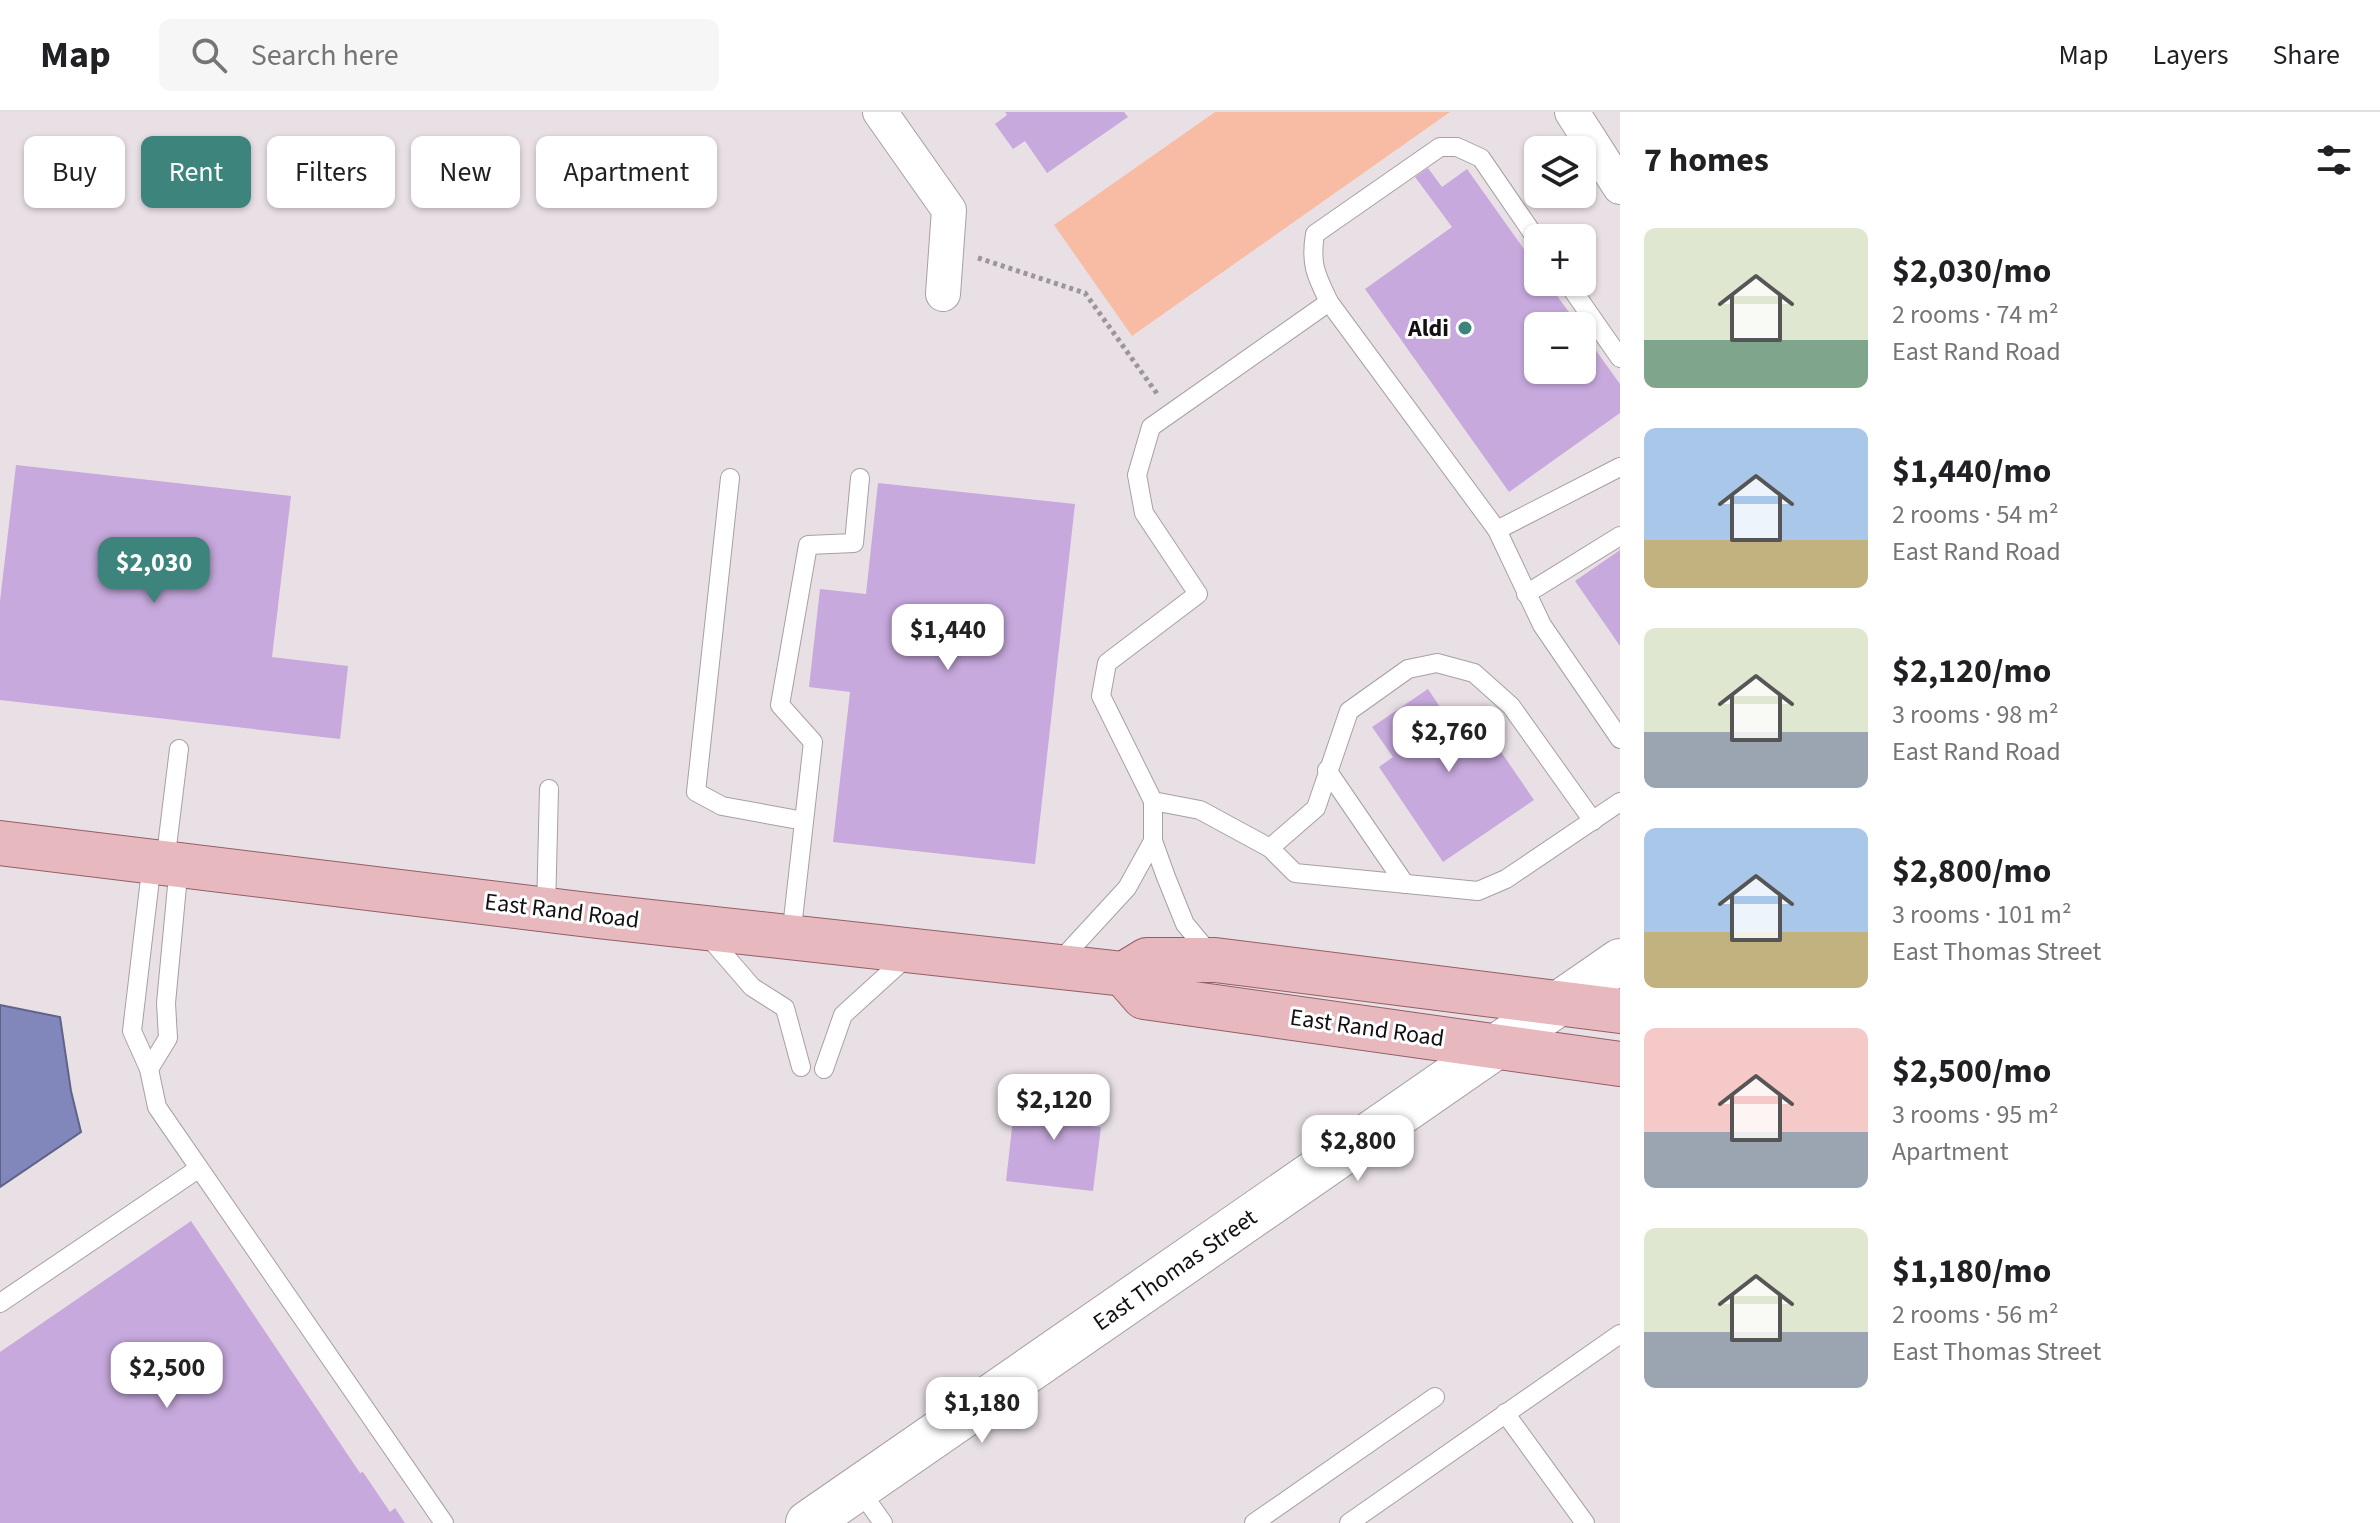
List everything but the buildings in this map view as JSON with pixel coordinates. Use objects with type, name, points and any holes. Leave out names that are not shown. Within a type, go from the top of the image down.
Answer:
[{"type":"main road","name":"East Rand Road","points":[[0,843],[546,910],[1124,974],[1147,960],[1215,960],[1620,1011]]},
{"type":"main road","name":"East Rand Road","points":[[1124,974],[1144,997],[1620,1064]]},
{"type":"street","points":[[880,112],[949,210],[943,294]]},
{"type":"street","points":[[1572,112],[1620,187]]},
{"type":"street","name":"East Thomas Street","points":[[808,1523],[871,1506],[1495,1047],[1620,961]]},
{"type":"lane","points":[[1526,224],[1481,158],[1457,147],[1440,147],[1315,234],[1312,256],[1329,302],[1497,530],[1542,625],[1620,739]]},
{"type":"lane","points":[[1577,296],[1620,358]]},
{"type":"lane","points":[[1215,960],[1185,924],[1153,841],[1153,801],[1101,696],[1107,663],[1198,594],[1144,513],[1137,475],[1151,427],[1329,302]]},
{"type":"lane","points":[[1497,530],[1620,467]]},
{"type":"lane","points":[[730,478],[696,792],[722,806],[804,821]]},
{"type":"lane","points":[[791,937],[813,742],[780,705],[808,545],[854,543],[860,478]]},
{"type":"lane","points":[[1526,594],[1620,536]]},
{"type":"lane","points":[[1270,848],[1316,808],[1349,711],[1408,669],[1437,663],[1474,673],[1511,706],[1593,821]]},
{"type":"lane","points":[[179,749],[165,863],[132,1031],[149,1069],[157,1107],[444,1523]]},
{"type":"lane","points":[[1327,770],[1405,884]]},
{"type":"lane","points":[[546,910],[549,789]]},
{"type":"lane","points":[[1153,801],[1200,810],[1270,848],[1295,873],[1478,891],[1506,879],[1620,802]]},
{"type":"lane","points":[[1054,966],[1127,888],[1153,841]]},
{"type":"lane","points":[[149,1069],[168,1038],[165,863]]},
{"type":"lane","points":[[700,927],[752,987],[785,1008],[801,1067]]},
{"type":"lane","points":[[824,1069],[843,1015],[915,950]]},
{"type":"lane","points":[[0,1303],[198,1169]]},
{"type":"lane","points":[[1349,1523],[1620,1334]]},
{"type":"lane","points":[[1254,1523],[1435,1397]]},
{"type":"lane","points":[[1505,1413],[1585,1523]]},
{"type":"path","points":[[946,248],[1085,293],[1171,413]]},
{"type":"shaded area","points":[[1215,112],[1450,112],[1132,336],[1054,225]]},
{"type":"water","points":[[0,1005],[60,1017],[71,1091],[81,1132],[0,1187]]},
{"type":"place","name":"Aldi","points":[[1465,328]]}]
